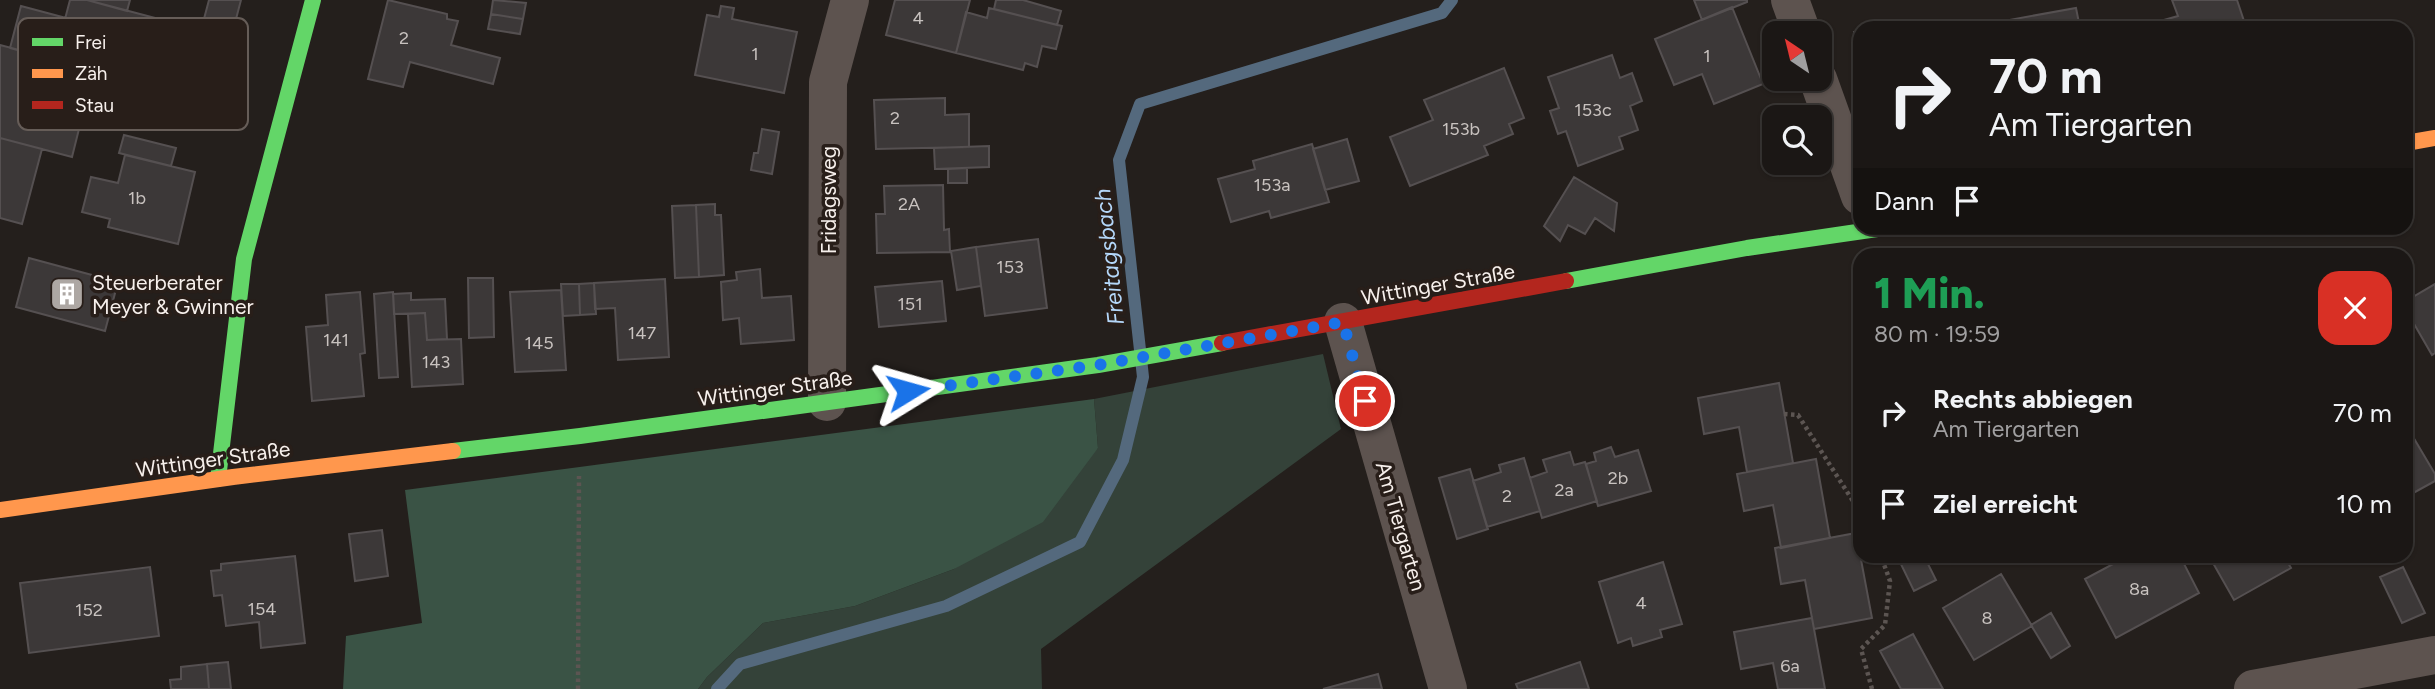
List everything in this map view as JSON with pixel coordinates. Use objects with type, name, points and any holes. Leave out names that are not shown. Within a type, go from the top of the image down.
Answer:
[{"type":"main road","points":[[218,479],[244,260],[313,0]]},
{"type":"main road","points":[[2413,142],[2435,138]]},
{"type":"main road","name":"Wittinger Straße","points":[[0,510],[218,479],[580,436],[1098,365],[1747,248],[1853,224]]},
{"type":"street","name":"Fridagsweg","points":[[827,402],[828,82],[850,0]]},
{"type":"street","points":[[1790,0],[1797,21]]},
{"type":"street","points":[[1823,91],[1853,170]]},
{"type":"street","name":"Am Tiergarten","points":[[1343,322],[1448,689]]},
{"type":"street","points":[[2253,689],[2433,659]]},
{"type":"path","points":[[1784,414],[1798,415],[1853,501]]},
{"type":"path","points":[[578,689],[580,436]]},
{"type":"path","points":[[1872,689],[1861,649],[1885,625],[1890,581],[1884,563]]},
{"type":"green space","points":[[1323,354],[1341,429],[1041,649],[1042,689],[698,689],[763,623],[855,606],[954,569],[1098,448],[1094,399]]},
{"type":"green space","points":[[1094,399],[1098,448],[1043,522],[954,569],[855,606],[763,623],[698,689],[343,689],[346,636],[422,623],[405,490]]},
{"type":"building","points":[[70,0],[87,0],[155,18],[65,18]]},
{"type":"building","points":[[87,0],[130,0],[127,11]]},
{"type":"building","points":[[209,0],[241,0],[236,18],[204,18]]},
{"type":"building","points":[[388,0],[447,14],[447,19],[458,21],[451,45],[500,58],[493,84],[410,62],[403,87],[368,79]]},
{"type":"building","points":[[493,0],[526,3],[523,19],[491,14]]},
{"type":"building","points":[[895,0],[970,0],[956,53],[886,35]]},
{"type":"building","points":[[996,0],[1023,0],[1061,11],[1057,25],[994,9]]},
{"type":"building","points":[[1694,0],[1747,0],[1747,2],[1702,20]]},
{"type":"building","points":[[2172,0],[2237,0],[2244,21],[2164,20],[2178,16]]},
{"type":"building","points":[[21,6],[66,18],[18,18],[18,50],[10,48]]},
{"type":"building","points":[[721,6],[734,8],[732,19],[797,32],[784,93],[695,75],[707,15],[719,17]]},
{"type":"building","points":[[1732,7],[1762,84],[1714,104],[1702,74],[1674,85],[1655,39]]},
{"type":"building","points":[[989,8],[1062,26],[1056,49],[1042,46],[1037,67],[1025,63],[1023,70],[956,53],[966,12],[987,18]]},
{"type":"building","points":[[2076,8],[2079,21],[2009,21]]},
{"type":"building","points":[[491,14],[523,19],[520,34],[488,29]]},
{"type":"building","points":[[0,45],[18,50],[18,130],[79,130],[72,157],[0,138]]},
{"type":"building","points":[[1612,55],[1620,78],[1632,73],[1642,101],[1630,106],[1638,130],[1619,137],[1623,149],[1578,166],[1566,131],[1558,134],[1550,111],[1559,108],[1548,77]]},
{"type":"building","points":[[1504,68],[1524,118],[1509,124],[1513,134],[1484,146],[1488,155],[1410,186],[1390,137],[1433,120],[1424,100]]},
{"type":"building","points":[[945,98],[945,115],[969,114],[969,147],[876,149],[874,100]]},
{"type":"building","points":[[762,129],[779,132],[772,174],[751,170],[754,153],[758,153]]},
{"type":"building","points":[[124,135],[176,148],[171,166],[119,153]]},
{"type":"building","points":[[0,138],[42,149],[22,224],[0,218]]},
{"type":"building","points":[[1347,139],[1359,181],[1325,190],[1313,149]]},
{"type":"building","points":[[1312,144],[1329,202],[1271,218],[1269,211],[1231,222],[1218,179],[1255,169],[1253,161]]},
{"type":"building","points":[[989,146],[989,167],[935,169],[934,148]]},
{"type":"building","points":[[125,155],[195,172],[178,244],[108,227],[110,219],[82,212],[91,177],[118,183]]},
{"type":"building","points":[[967,168],[967,183],[948,183],[948,169]]},
{"type":"building","points":[[1574,177],[1617,203],[1614,231],[1595,218],[1585,234],[1568,225],[1560,241],[1544,226]]},
{"type":"building","points":[[943,185],[944,230],[949,229],[950,252],[877,253],[876,214],[885,214],[884,186]]},
{"type":"building","points":[[715,204],[715,215],[721,215],[724,275],[699,277],[696,205]]},
{"type":"building","points":[[696,205],[699,277],[675,278],[672,206]]},
{"type":"building","points":[[1038,239],[1047,308],[985,316],[976,247]]},
{"type":"building","points":[[976,247],[981,286],[957,290],[951,251]]},
{"type":"building","name":"Steuerberater Meyer & Gwinner","points":[[29,258],[118,282],[105,331],[16,307]]},
{"type":"building","points":[[760,269],[762,298],[791,296],[794,340],[741,344],[739,318],[723,320],[721,282],[737,280],[736,272]]},
{"type":"building","points":[[468,278],[493,278],[494,337],[469,338]]},
{"type":"building","points":[[665,279],[669,357],[618,360],[615,308],[595,309],[594,283]]},
{"type":"building","points":[[942,281],[946,321],[879,327],[875,287]]},
{"type":"building","points":[[594,283],[596,314],[580,315],[579,284]]},
{"type":"building","points":[[561,284],[579,284],[580,315],[563,316]]},
{"type":"building","points":[[2435,284],[2435,353],[2432,355],[2413,322],[2413,297]]},
{"type":"building","points":[[561,290],[566,370],[515,372],[510,292]]},
{"type":"building","points":[[360,292],[365,353],[360,354],[364,396],[312,401],[306,327],[328,325],[326,295]]},
{"type":"building","points":[[393,292],[398,377],[379,378],[374,294]]},
{"type":"building","points":[[411,293],[411,300],[445,299],[447,339],[427,340],[425,313],[394,314],[393,294]]},
{"type":"building","points":[[425,313],[427,340],[461,339],[463,384],[412,387],[408,314]]},
{"type":"building","points":[[1779,383],[1793,463],[1747,472],[1739,427],[1704,434],[1698,398]]},
{"type":"building","points":[[2413,437],[2435,474],[2435,481],[2413,493]]},
{"type":"building","points":[[1611,447],[1615,457],[1638,450],[1651,491],[1598,506],[1586,464],[1596,461],[1594,453]]},
{"type":"building","points":[[1570,452],[1574,465],[1585,462],[1597,501],[1542,518],[1530,478],[1547,472],[1543,460]]},
{"type":"building","points":[[1524,458],[1540,511],[1487,527],[1473,481],[1501,472],[1499,465]]},
{"type":"building","points":[[1816,459],[1830,538],[1781,548],[1773,505],[1744,511],[1737,474]]},
{"type":"building","points":[[1470,469],[1488,529],[1457,539],[1439,478]]},
{"type":"building","points":[[382,530],[388,576],[355,581],[349,534]]},
{"type":"building","points":[[1853,534],[1853,563],[1862,563],[1872,618],[1814,629],[1805,580],[1781,584],[1775,548]]},
{"type":"building","points":[[295,556],[305,643],[261,648],[259,622],[226,626],[222,595],[214,596],[211,571],[221,570],[221,564]]},
{"type":"building","points":[[1663,562],[1682,624],[1660,630],[1662,637],[1633,646],[1631,638],[1618,643],[1599,582]]},
{"type":"building","points":[[1900,563],[1928,563],[1936,580],[1914,591]]},
{"type":"building","points":[[2115,563],[2184,563],[2199,593],[2116,638],[2085,579]]},
{"type":"building","points":[[2213,563],[2288,563],[2291,568],[2234,600]]},
{"type":"building","points":[[150,567],[159,636],[29,653],[20,583]]},
{"type":"building","points":[[2403,567],[2425,613],[2402,623],[2380,577]]},
{"type":"building","points":[[2001,574],[2032,626],[1974,660],[1943,608]]},
{"type":"building","points":[[2051,613],[2070,646],[2051,658],[2031,625]]},
{"type":"building","points":[[1812,618],[1825,689],[1778,689],[1773,663],[1741,669],[1734,632]]},
{"type":"building","points":[[1913,634],[1943,689],[1901,689],[1880,651]]},
{"type":"building","points":[[228,662],[231,689],[209,689],[207,664]]},
{"type":"building","points":[[1580,662],[1589,689],[1518,689],[1516,684]]},
{"type":"building","points":[[207,664],[209,689],[171,689],[170,680],[181,679],[181,667]]},
{"type":"building","points":[[1378,674],[1382,689],[1323,689]]},
{"type":"waterway","name":"Freitagsbach","points":[[717,689],[740,664],[946,606],[1080,542],[1123,460],[1143,377],[1119,160],[1140,104],[1442,13],[1452,0]]},
{"type":"traffic: fast","points":[[218,479],[244,259],[313,0]]},
{"type":"traffic: fast","points":[[1566,281],[1747,248],[1853,233]]},
{"type":"traffic: fast","points":[[453,451],[1098,365],[1222,343]]},
{"type":"traffic: slow","points":[[2413,142],[2435,138]]},
{"type":"traffic: slow","points":[[0,510],[233,477],[453,451]]},
{"type":"traffic: jam","points":[[1222,343],[1566,281]]},
{"type":"place","name":"Steuerberater Meyer & Gwinner","points":[[67,294]]},
{"type":"route","points":[[908,391],[1098,365],[1343,322],[1365,401]]}]
